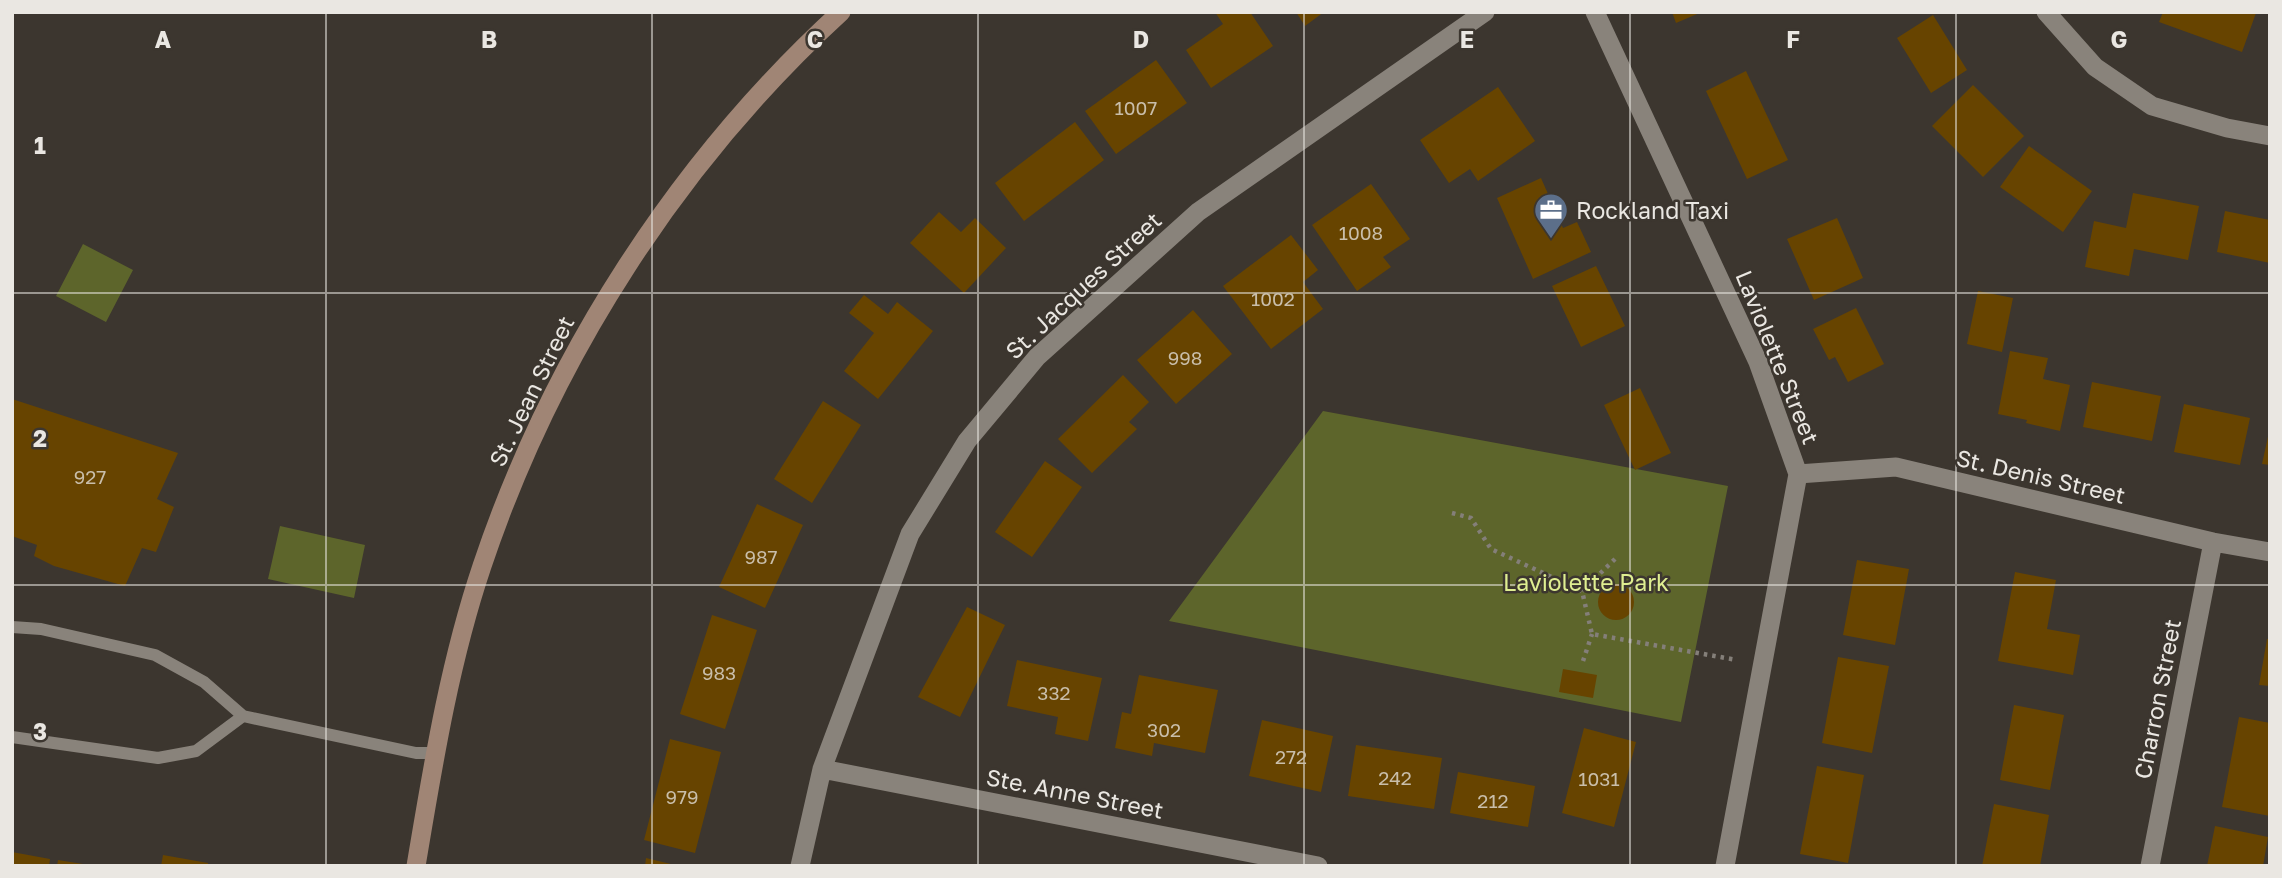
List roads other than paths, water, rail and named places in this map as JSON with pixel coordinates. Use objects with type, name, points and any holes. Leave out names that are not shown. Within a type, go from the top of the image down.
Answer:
[{"type":"main road","name":"St. Jean Street","points":[[416,866],[435,753],[467,617],[497,524],[526,451],[587,329],[633,256],[693,175],[789,64],[841,12]]},
{"type":"street","name":"St. Jacques Street","points":[[800,866],[822,769],[910,534],[967,441],[1037,357],[1198,212],[1485,12]]},
{"type":"street","name":"Laviolette Street","points":[[1595,12],[1758,362],[1798,474],[1725,866]]},
{"type":"street","points":[[2046,12],[2095,66],[2152,106],[2227,128],[2270,136]]},
{"type":"street","name":"St. Denis Street","points":[[1798,474],[1896,467],[2213,542],[2270,552]]},
{"type":"street","name":"Charron Street","points":[[2150,866],[2213,542]]},
{"type":"street","name":"Ste. Anne Street","points":[[822,769],[1318,866]]},
{"type":"lane","points":[[12,627],[41,629],[155,655],[204,682],[243,716],[416,753],[435,753]]},
{"type":"lane","points":[[12,737],[158,758],[196,751],[243,716]]},
{"type":"place","name":"Rockland Taxi","points":[[1551,240]]},
{"type":"park label","name":"Laviolette Park","points":[[1586,582]]}]
